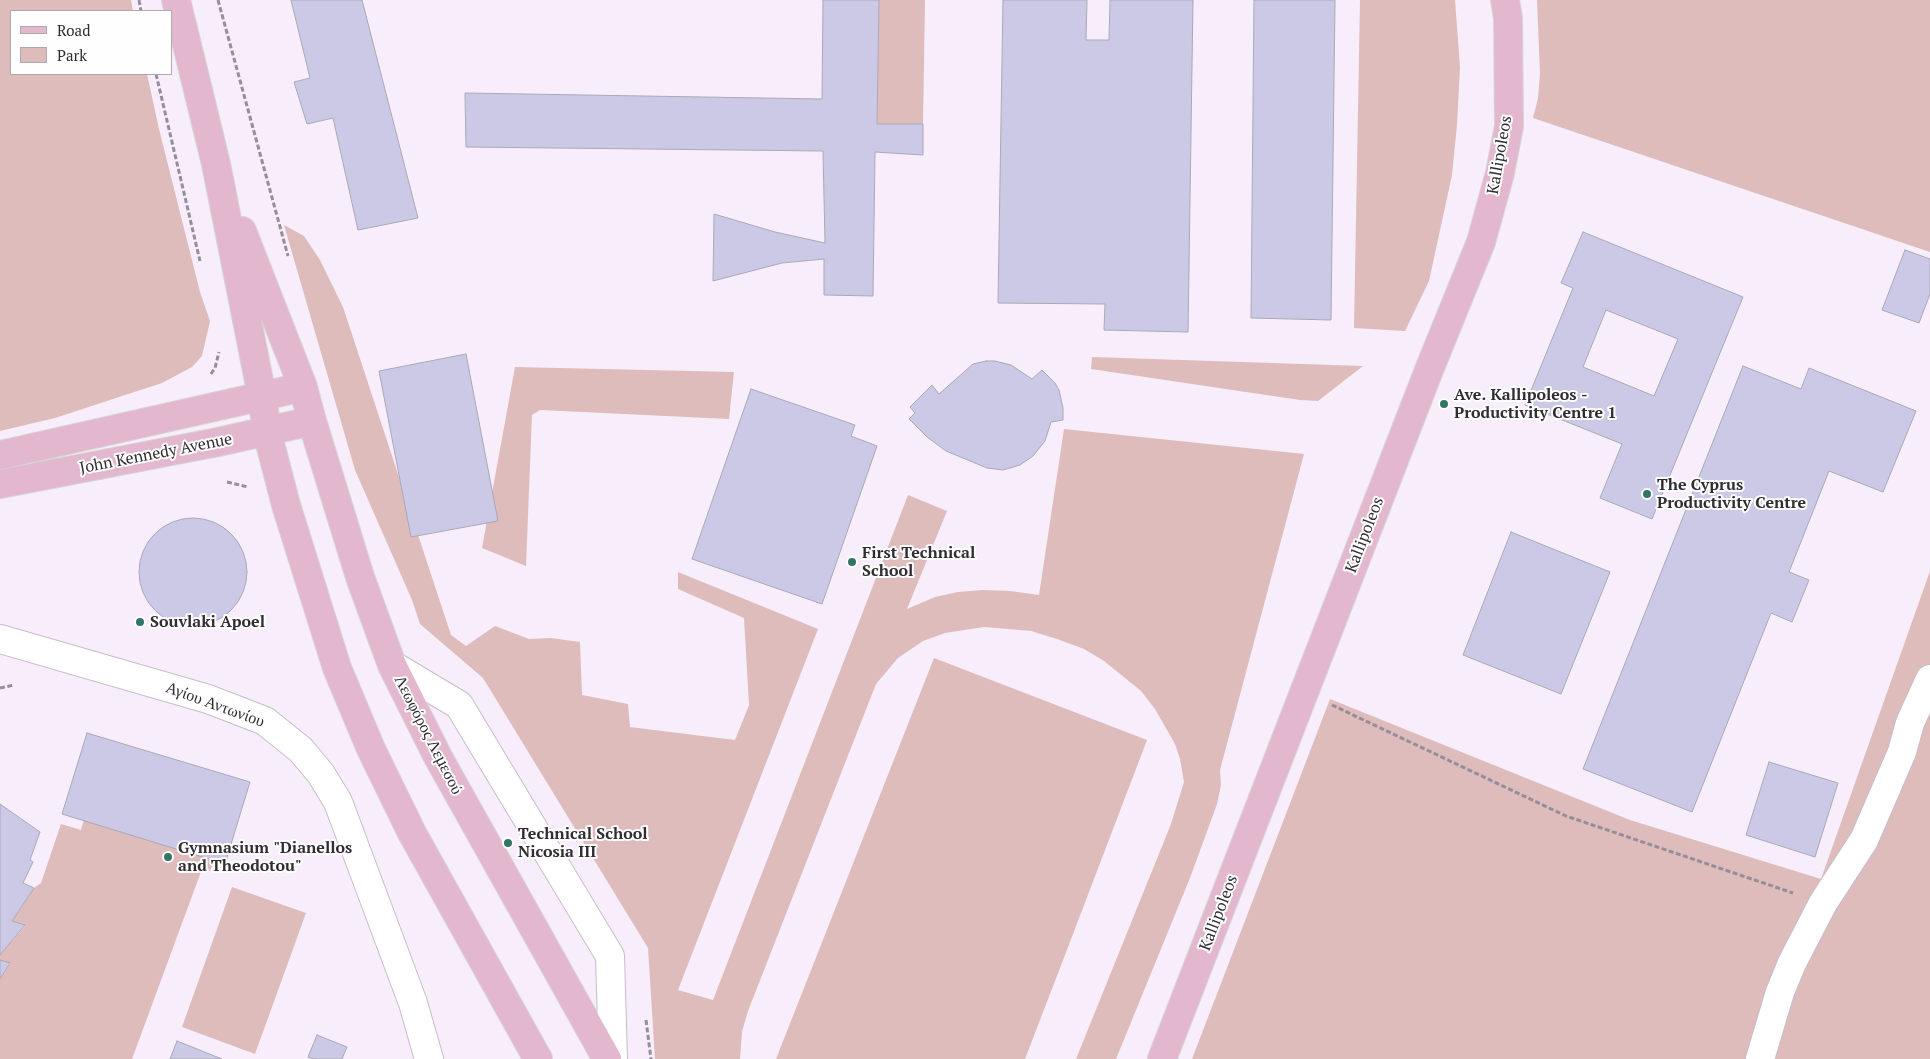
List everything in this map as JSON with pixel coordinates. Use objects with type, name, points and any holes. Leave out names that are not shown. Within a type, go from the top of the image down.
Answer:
[{"type":"main road","points":[[176,0],[216,164],[262,396],[267,432],[314,600],[337,668],[372,749],[417,841],[538,1059]]},
{"type":"main road","name":"Kallipoleos","points":[[1162,1059],[1429,370],[1481,242],[1500,173],[1508,126],[1508,18],[1505,0]]},
{"type":"main road","name":"Λεωφόρος Λεμεσού","points":[[216,164],[303,387],[360,577],[392,665],[442,766],[607,1059]]},
{"type":"main road","name":"John Kennedy Avenue","points":[[0,455],[303,387]]},
{"type":"main road","name":"John Kennedy Avenue","points":[[0,484],[267,432],[312,421]]},
{"type":"street","name":"Αγίου Αντωνίου","points":[[0,638],[208,699],[265,721],[300,750],[321,774],[338,802],[413,1003],[430,1059]]},
{"type":"street","points":[[392,665],[459,705],[610,956],[613,1059]]},
{"type":"street","points":[[1760,1059],[1780,992],[1789,970],[1822,903],[1864,840],[1902,752],[1910,723],[1930,679]]},
{"type":"path","points":[[218,0],[289,259]]},
{"type":"path","points":[[156,75],[200,263]]},
{"type":"path","points":[[209,376],[215,368],[220,348]]},
{"type":"path","points":[[0,688],[14,685]]},
{"type":"path","points":[[1304,692],[1566,816],[1822,903]]},
{"type":"green space","points":[[0,0],[131,0],[133,10],[10,10],[10,75],[147,75],[200,292],[210,321],[202,356],[192,367],[162,383],[55,418],[0,431]]},
{"type":"green space","points":[[879,0],[925,0],[923,124],[877,124]]},
{"type":"green space","points":[[1360,0],[1455,0],[1460,67],[1452,175],[1429,281],[1405,331],[1354,328]]},
{"type":"green space","points":[[1537,0],[1930,0],[1930,252],[1533,118],[1538,98],[1540,74]]},
{"type":"green space","points":[[284,225],[304,236],[320,260],[343,307],[451,635],[466,646],[495,626],[529,639],[551,638],[580,642],[582,695],[628,704],[630,727],[735,740],[749,705],[744,618],[678,589],[678,572],[818,629],[678,990],[713,1000],[908,495],[947,511],[907,609],[935,597],[958,592],[983,590],[1010,591],[1039,595],[1064,429],[1304,454],[1220,770],[1221,785],[1217,804],[1190,878],[1116,1059],[1076,1059],[1171,824],[1184,782],[1180,759],[1175,744],[1155,709],[1141,691],[1104,661],[1084,649],[1031,631],[984,627],[945,633],[923,641],[898,658],[876,684],[748,1011],[742,1032],[740,1059],[655,1059],[648,948],[483,678],[420,624],[412,600],[355,470]]},
{"type":"green space","points":[[1092,357],[1363,366],[1318,401],[1300,400],[1091,369]]},
{"type":"green space","points":[[515,367],[734,372],[729,419],[540,410],[532,415],[526,566],[482,548]]},
{"type":"green space","points":[[1930,571],[1930,1059],[1192,1059],[1330,699],[1630,820],[1821,879]]},
{"type":"green space","points":[[934,658],[1147,740],[1025,1059],[776,1059]]},
{"type":"green space","points":[[85,815],[214,861],[210,871],[202,869],[132,1059],[0,1059],[0,979],[10,964],[0,960],[0,955],[25,926],[12,921],[34,888],[41,883],[61,824],[81,830]]},
{"type":"green space","points":[[232,887],[306,913],[255,1054],[182,1027]]},
{"type":"building","points":[[291,0],[362,0],[418,218],[358,230],[333,118],[307,124],[294,82],[310,78]]},
{"type":"building","points":[[823,0],[879,0],[877,124],[923,124],[923,155],[875,152],[873,296],[824,295],[824,259],[782,263],[713,281],[714,214],[775,232],[825,243],[823,151],[466,147],[465,93],[822,99]]},
{"type":"building","points":[[1003,0],[1087,0],[1086,40],[1109,40],[1110,0],[1193,0],[1188,332],[1104,330],[1105,304],[998,303]]},
{"type":"building","points":[[1254,0],[1335,0],[1331,320],[1251,318]]},
{"type":"building","points":[[1583,232],[1743,297],[1652,519],[1600,498],[1622,444],[1525,405],[1573,288],[1561,283]],"holes":[[[1606,310],[1678,339],[1654,396],[1583,367]]]},
{"type":"building","points":[[1905,250],[1930,259],[1930,294],[1919,323],[1882,310]]},
{"type":"building","points":[[466,354],[498,521],[411,537],[379,371]]},
{"type":"building","points":[[986,361],[1011,365],[1032,379],[1042,370],[1059,390],[1063,408],[1063,420],[1051,422],[1045,441],[1033,456],[1020,465],[1003,470],[987,468],[946,451],[927,437],[909,419],[915,413],[910,407],[932,385],[939,394],[973,364]]},
{"type":"building","points":[[1743,366],[1801,389],[1809,368],[1916,411],[1883,492],[1829,471],[1789,572],[1809,580],[1792,622],[1771,613],[1692,812],[1583,769]]},
{"type":"building","points":[[751,389],[855,425],[851,436],[877,446],[822,604],[692,559]]},
{"type":"building","points":[[193,518],[214,522],[231,534],[243,551],[247,572],[243,593],[231,610],[214,622],[193,626],[172,622],[155,610],[143,593],[139,572],[143,551],[155,534],[172,522]]},
{"type":"building","points":[[1511,532],[1610,572],[1561,694],[1463,655]]},
{"type":"building","points":[[87,733],[250,782],[225,864],[62,814]]},
{"type":"building","points":[[1769,762],[1838,783],[1815,857],[1746,835]]},
{"type":"building","points":[[0,804],[40,832],[30,860],[33,862],[23,883],[34,888],[12,921],[25,925],[0,955]]},
{"type":"building","points":[[0,960],[10,963],[0,979]]},
{"type":"building","points":[[317,1035],[347,1047],[342,1059],[314,1059],[308,1057]]},
{"type":"building","points":[[177,1041],[222,1059],[170,1059]]},
{"type":"place","name":"Ave. Kallipoleos - Productivity Centre 1","points":[[1444,404]]},
{"type":"place","name":"The Cyprus Productivity Centre","points":[[1647,494]]},
{"type":"place","name":"First Technical School","points":[[852,562]]},
{"type":"place","name":"Souvlaki Apoel","points":[[140,622]]},
{"type":"place","name":"Technical School Nicosia III","points":[[508,843]]},
{"type":"place","name":"Gymnasium \"Dianellos and Theodotou\"","points":[[168,857]]}]
